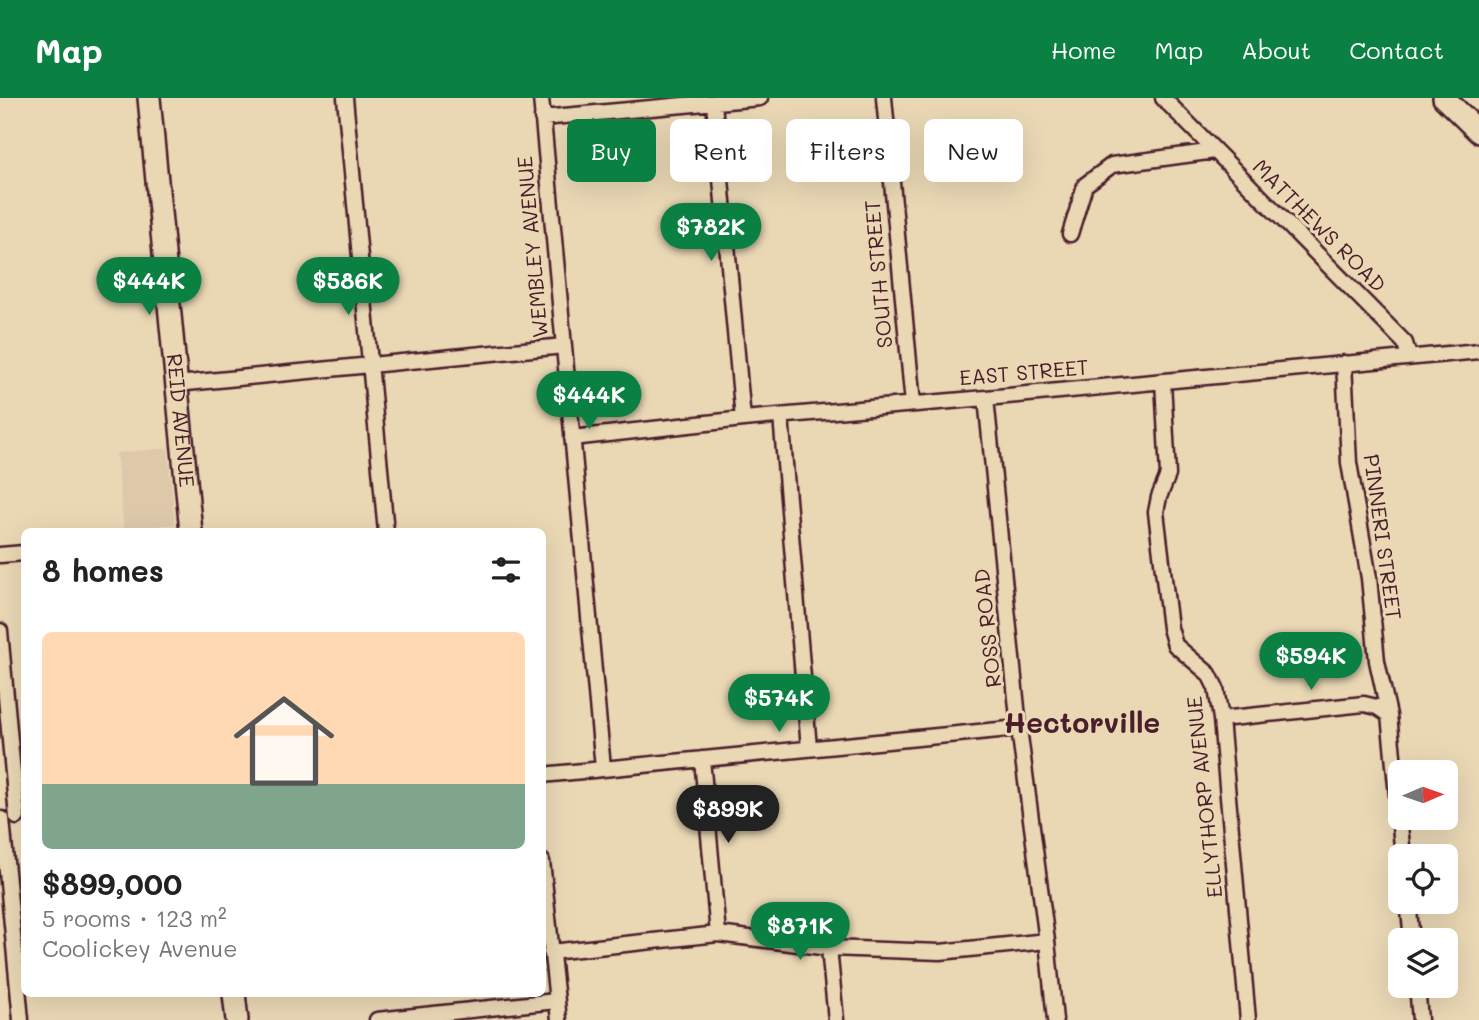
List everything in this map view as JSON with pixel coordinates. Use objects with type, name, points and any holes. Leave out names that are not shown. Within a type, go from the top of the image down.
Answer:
[{"type":"street","name":"REID AVENUE","points":[[149,98],[191,528]]},
{"type":"street","points":[[345,98],[386,528]]},
{"type":"street","name":"WEMBLEY AVENUE","points":[[541,98],[603,768]]},
{"type":"street","points":[[542,118],[760,98]]},
{"type":"street","name":"SOUTH STREET","points":[[884,98],[913,404]]},
{"type":"street","name":"MATTHEWS ROAD","points":[[1163,98],[1405,343],[1409,358]]},
{"type":"street","points":[[1444,98],[1479,132]]},
{"type":"street","points":[[714,103],[743,419]]},
{"type":"street","points":[[1070,234],[1085,185],[1112,165],[1215,151]]},
{"type":"street","points":[[177,384],[564,346]]},
{"type":"street","name":"EAST STREET","points":[[572,438],[743,419],[1479,351]]},
{"type":"street","name":"PINNERI STREET","points":[[1344,363],[1349,463],[1369,578],[1377,661],[1389,715],[1402,844]]},
{"type":"street","name":"ELLYTHORP AVENUE","points":[[1163,381],[1168,475],[1156,512],[1170,628],[1175,645],[1209,674],[1216,688],[1248,1020]]},
{"type":"street","name":"ROSS ROAD","points":[[986,398],[1019,729],[1055,1020]]},
{"type":"street","points":[[780,416],[809,748]]},
{"type":"street","points":[[0,555],[21,553]]},
{"type":"street","points":[[0,631],[21,817],[1,819],[21,1020]]},
{"type":"street","points":[[1221,719],[1364,704],[1377,707],[1389,715]]},
{"type":"street","points":[[546,775],[1019,729]]},
{"type":"street","points":[[702,758],[718,934]]},
{"type":"street","points":[[546,901],[559,1020]]},
{"type":"street","points":[[551,952],[718,934],[829,947],[940,952],[1047,941]]},
{"type":"street","points":[[829,947],[836,1020]]},
{"type":"street","points":[[234,997],[237,1020]]},
{"type":"street","points":[[1417,998],[1420,1020]]},
{"type":"street","points":[[377,1020],[556,1001]]},
{"type":"shaded area","points":[[168,448],[175,524],[124,528],[116,453]]},
{"type":"district","name":"Hectorville","points":[[1082,723]]}]
